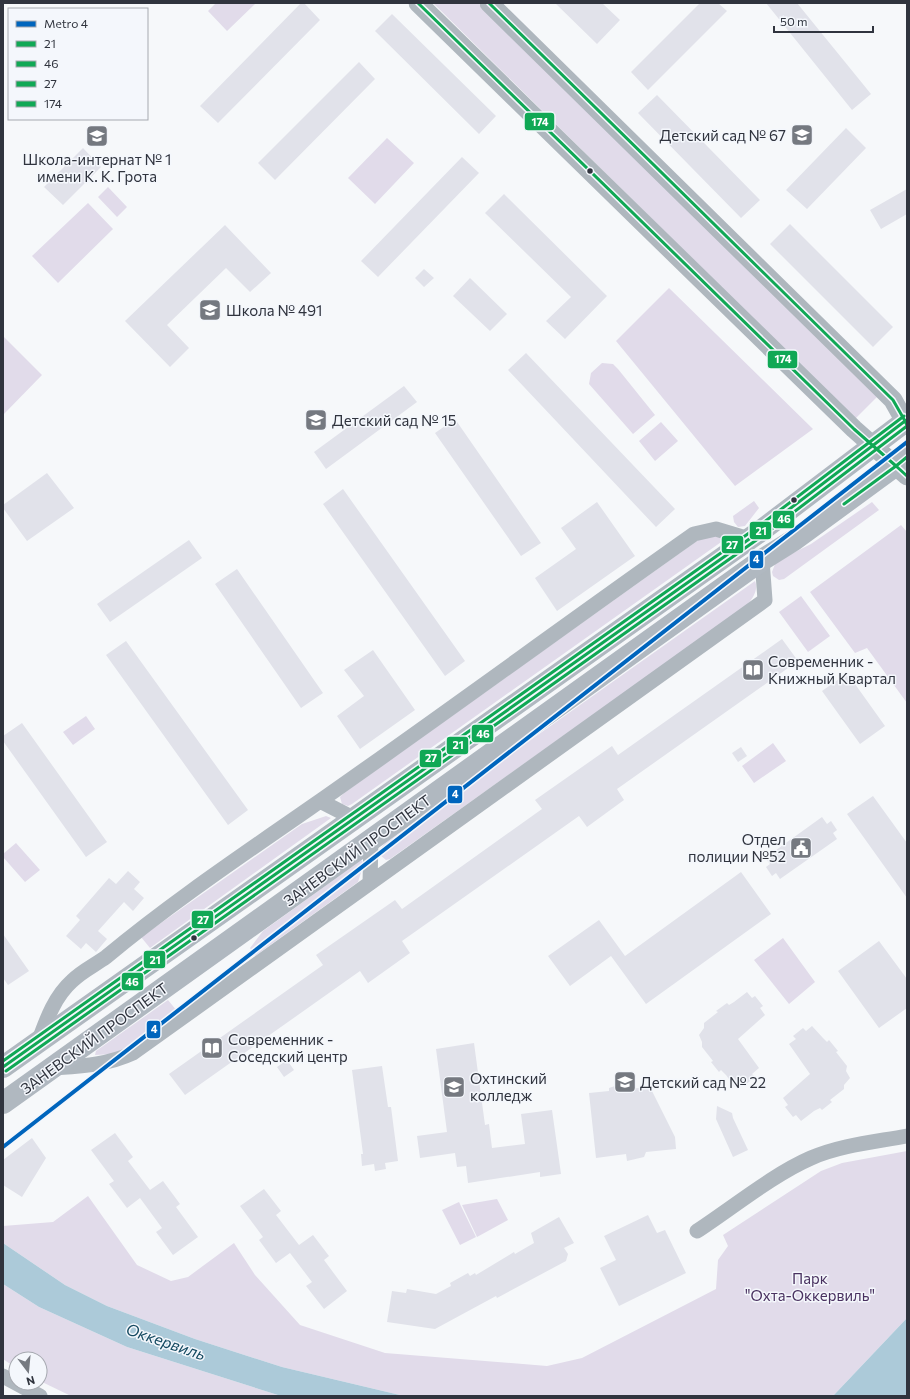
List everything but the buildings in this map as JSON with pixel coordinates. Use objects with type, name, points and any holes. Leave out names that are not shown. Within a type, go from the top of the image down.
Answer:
[{"type":"main road","name":"ЗАНЕВСКИЙ ПРОСПЕКТ","points":[[3,1067],[149,962],[355,819],[749,539],[906,422]]},
{"type":"main road","name":"ЗАНЕВСКИЙ ПРОСПЕКТ","points":[[3,1103],[762,560],[903,466]]},
{"type":"street","points":[[418,3],[873,446],[903,466]]},
{"type":"street","points":[[489,3],[893,400],[906,422]]},
{"type":"street","points":[[38,1043],[49,1012],[63,990],[72,980],[104,959],[130,936],[181,898],[320,801],[694,534],[716,529],[749,539]]},
{"type":"street","points":[[52,1068],[94,1065],[117,1061],[133,1053],[765,600],[762,560]]},
{"type":"street","points":[[320,801],[355,819]]},
{"type":"street","points":[[370,883],[371,840]]},
{"type":"street","points":[[697,1231],[788,1170],[811,1158],[837,1149],[907,1136]]},
{"type":"street","points":[[3,1376],[40,1396]]},
{"type":"green space","points":[[216,3],[255,4],[227,31],[208,11]]},
{"type":"green space","points":[[433,3],[478,3],[878,396],[855,419]]},
{"type":"green space","points":[[387,138],[414,163],[375,204],[348,178]]},
{"type":"green space","points":[[108,187],[127,207],[117,217],[98,197]]},
{"type":"green space","points":[[88,203],[113,229],[58,283],[32,256]]},
{"type":"green space","points":[[669,288],[813,429],[735,486],[616,341]]},
{"type":"green space","points":[[3,336],[42,375],[3,415]]},
{"type":"green space","points":[[602,363],[613,364],[655,415],[633,434],[589,384],[591,373]]},
{"type":"green space","points":[[661,422],[678,441],[655,461],[639,441]]},
{"type":"green space","points":[[754,501],[759,508],[745,526],[738,527],[734,522],[733,516]]},
{"type":"green space","points":[[872,502],[879,510],[784,579],[779,580],[773,576],[772,572],[775,564],[811,544]]},
{"type":"green space","points":[[901,525],[907,532],[907,703],[867,648],[855,653],[810,592]]},
{"type":"green space","points":[[711,535],[723,537],[724,540],[352,804],[348,806],[342,804],[340,797],[344,793],[701,538]]},
{"type":"green space","points":[[755,581],[756,588],[753,598],[746,606],[390,859],[386,860],[380,855],[379,851],[384,844]]},
{"type":"green space","points":[[801,596],[830,636],[808,652],[779,612]]},
{"type":"green space","points":[[86,716],[95,729],[73,745],[63,732]]},
{"type":"green space","points":[[773,743],[786,761],[754,783],[742,766]]},
{"type":"green space","points":[[326,816],[331,818],[150,948],[141,937],[302,824]]},
{"type":"green space","points":[[16,843],[40,870],[25,882],[3,857],[3,854]]},
{"type":"green space","points":[[361,860],[364,863],[358,882],[255,956],[250,948],[263,931]]},
{"type":"green space","points":[[783,938],[815,982],[789,1004],[754,960]]},
{"type":"green space","points":[[168,1000],[177,1011],[122,1050],[114,1054],[95,1055],[96,1051]]},
{"type":"green space","name":"Парк \"Охта-Оккервиль\"","points":[[907,1151],[907,1318],[833,1396],[404,1396],[282,1367],[195,1339],[107,1306],[65,1285],[3,1243],[3,1226],[53,1222],[88,1196],[137,1265],[171,1281],[188,1277],[234,1243],[255,1275],[300,1325],[385,1353],[547,1366],[582,1358],[716,1289],[718,1260],[728,1246],[723,1235],[821,1171],[842,1163]]},
{"type":"green space","points":[[497,1199],[508,1220],[477,1237],[462,1205]]},
{"type":"green space","points":[[459,1202],[476,1237],[460,1245],[442,1210]]},
{"type":"green space","points":[[3,1284],[39,1307],[127,1347],[281,1396],[71,1396],[48,1385],[48,1351],[8,1351],[8,1362],[3,1359]]},
{"type":"water","name":"Оккервиль","points":[[3,1243],[65,1285],[107,1306],[195,1339],[282,1367],[404,1396],[281,1396],[127,1347],[39,1307],[3,1284]]},
{"type":"water","points":[[907,1318],[907,1396],[833,1396]]},
{"type":"metro line","name":"4","points":[[3,1147],[907,442]]},
{"type":"transit line","name":"174","points":[[418,3],[854,429],[896,466],[907,457]]},
{"type":"transit line","name":"174","points":[[489,3],[893,400],[905,421],[907,420]]},
{"type":"transit line","name":"27","points":[[3,1061],[759,526],[904,416]]},
{"type":"transit line","name":"21","points":[[3,1067],[762,530],[905,421],[907,425]]},
{"type":"transit line","name":"46","points":[[6,1071],[765,534],[907,426]]},
{"type":"transit line","name":"21","points":[[844,504],[896,466],[907,476]]},
{"type":"place","name":"Детский сад № 67","points":[[802,135]]},
{"type":"place","name":"Школа-интернат № 1 имени К. К. Грота","points":[[97,136]]},
{"type":"place","name":"Школа № 491","points":[[210,310]]},
{"type":"place","name":"Детский сад № 15","points":[[316,420]]},
{"type":"place","name":"Современник - Книжный Квартал","points":[[753,670]]},
{"type":"place","name":"Отдел полиции №52","points":[[801,848]]},
{"type":"place","name":"Современник - Соседский центр","points":[[212,1048]]},
{"type":"place","name":"Детский сад № 22","points":[[625,1082]]},
{"type":"place","name":"Охтинский колледж","points":[[454,1087]]}]
